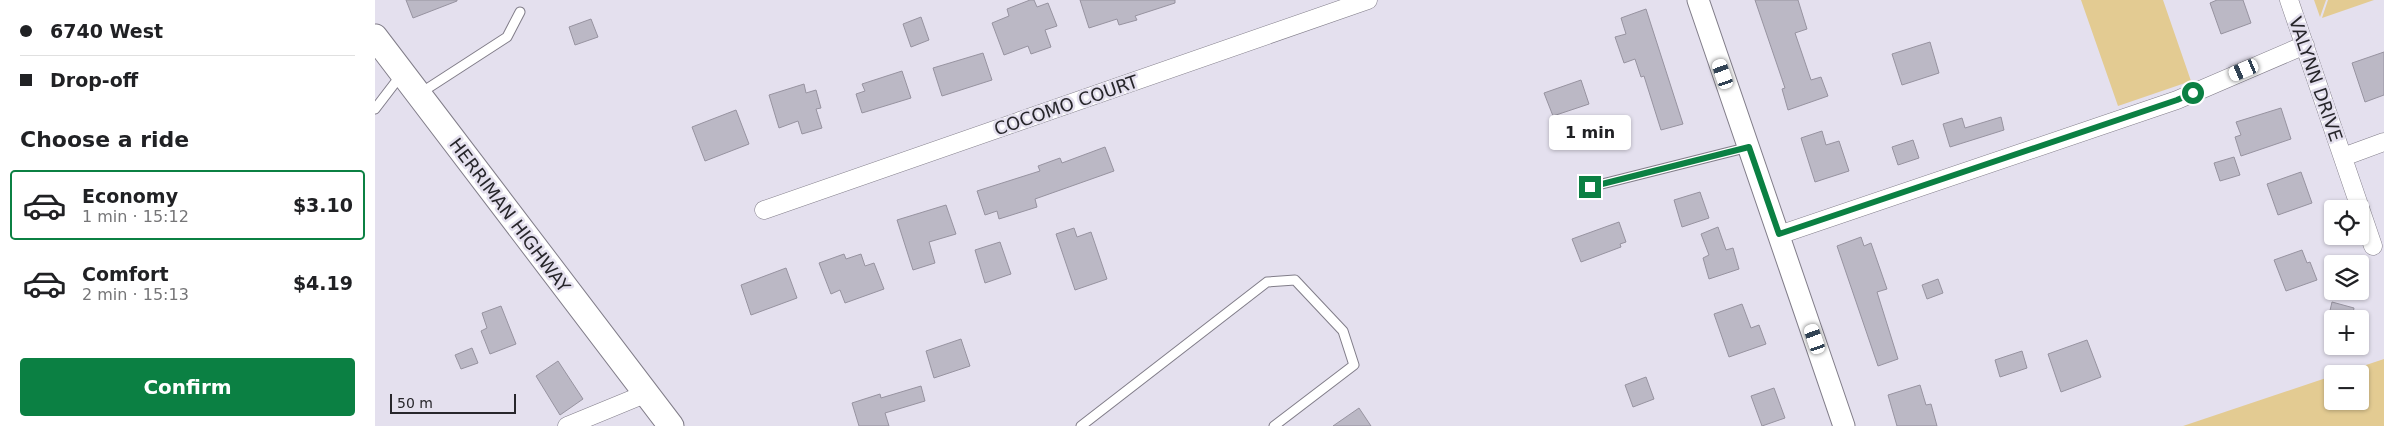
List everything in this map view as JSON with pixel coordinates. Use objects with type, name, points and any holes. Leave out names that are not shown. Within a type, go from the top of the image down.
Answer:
[{"type":"main road","name":"HERRIMAN HIGHWAY","points":[[375,37],[671,426]]},
{"type":"street","name":"COCOMO COURT","points":[[764,210],[1367,0]]},
{"type":"street","points":[[1698,0],[1844,426]]},
{"type":"street","name":"VALYNN DRIVE","points":[[2289,0],[2373,246]]},
{"type":"street","points":[[1779,234],[2177,100],[2305,45]]},
{"type":"street","points":[[2343,157],[2384,142]]},
{"type":"street","points":[[567,426],[645,394]]},
{"type":"lane","points":[[419,94],[507,37],[520,12]]},
{"type":"lane","points":[[375,109],[403,73]]},
{"type":"lane","points":[[1590,187],[1749,147]]},
{"type":"lane","points":[[1081,426],[1267,282],[1295,280],[1343,331],[1354,365],[1274,426]]},
{"type":"shaded area","points":[[2081,0],[2163,0],[2191,81],[2118,106]]},
{"type":"shaded area","points":[[2314,0],[2326,0],[2320,17]]},
{"type":"shaded area","points":[[2328,0],[2374,0],[2322,18]]},
{"type":"shaded area","points":[[2384,359],[2384,426],[2183,426],[2324,379],[2324,410],[2369,410],[2369,365],[2366,365]]},
{"type":"building","points":[[406,0],[457,0],[457,1],[413,18]]},
{"type":"building","points":[[1034,0],[1037,7],[1048,3],[1057,26],[1045,30],[1051,47],[1031,54],[1028,46],[1004,55],[992,23],[1009,16],[1007,9]]},
{"type":"building","points":[[1080,0],[1175,0],[1175,3],[1135,16],[1137,20],[1119,25],[1117,19],[1089,28]]},
{"type":"building","points":[[1755,0],[1798,0],[1807,29],[1795,33],[1811,80],[1821,77],[1828,96],[1788,110],[1782,89],[1785,88]]},
{"type":"building","points":[[2217,0],[2243,0],[2251,23],[2221,34],[2210,3]]},
{"type":"building","points":[[1646,9],[1683,124],[1661,130],[1644,76],[1641,77],[1635,59],[1624,63],[1615,37],[1626,34],[1621,18]]},
{"type":"building","points":[[921,17],[929,40],[911,47],[903,24]]},
{"type":"building","points":[[591,19],[598,37],[575,45],[569,27]]},
{"type":"building","points":[[1930,42],[1939,73],[1902,85],[1892,54]]},
{"type":"building","points":[[2384,52],[2384,95],[2365,102],[2352,63]]},
{"type":"building","points":[[983,53],[992,80],[942,96],[933,68]]},
{"type":"building","points":[[902,71],[911,98],[862,113],[856,94],[865,91],[862,84]]},
{"type":"building","points":[[1581,80],[1589,104],[1553,116],[1544,93]]},
{"type":"building","points":[[804,84],[806,93],[816,90],[821,108],[816,109],[822,128],[802,134],[798,121],[779,128],[769,95]]},
{"type":"building","points":[[2281,108],[2291,139],[2241,156],[2235,137],[2241,135],[2236,122]]},
{"type":"building","points":[[736,110],[749,144],[705,161],[692,127]]},
{"type":"building","points":[[2001,117],[2004,130],[1950,147],[1943,124],[1962,118],[1965,128]]},
{"type":"building","points":[[1822,131],[1826,145],[1839,141],[1849,171],[1815,182],[1801,138]]},
{"type":"building","points":[[1913,140],[1919,158],[1898,165],[1892,147]]},
{"type":"building","points":[[1105,147],[1114,171],[1035,199],[1037,207],[999,219],[997,211],[985,215],[977,191],[1040,171],[1038,166],[1060,158],[1062,163]]},
{"type":"building","points":[[2234,157],[2240,175],[2220,181],[2214,163]]},
{"type":"building","points":[[2301,172],[2312,203],[2278,215],[2267,184]]},
{"type":"building","points":[[1700,192],[1709,218],[1682,227],[1674,200]]},
{"type":"building","points":[[946,205],[956,234],[929,242],[935,263],[913,270],[897,220]]},
{"type":"building","points":[[1619,222],[1626,242],[1620,244],[1621,247],[1581,262],[1572,239]]},
{"type":"building","points":[[1718,227],[1726,250],[1733,248],[1739,269],[1709,279],[1703,258],[1709,255],[1701,234]]},
{"type":"building","points":[[1074,228],[1077,237],[1091,232],[1107,279],[1075,290],[1056,234]]},
{"type":"building","points":[[1861,237],[1864,246],[1871,243],[1887,289],[1877,292],[1898,359],[1878,366],[1837,246]]},
{"type":"building","points":[[1000,242],[1011,274],[985,283],[975,250]]},
{"type":"building","points":[[2302,250],[2307,263],[2310,262],[2317,280],[2286,291],[2274,260]]},
{"type":"building","points":[[844,254],[846,259],[861,254],[865,266],[874,263],[884,289],[845,303],[840,290],[831,294],[819,263]]},
{"type":"building","points":[[786,268],[797,298],[751,315],[741,285]]},
{"type":"building","points":[[1938,279],[1943,293],[1927,299],[1922,285]]},
{"type":"building","points":[[2332,302],[2354,308],[2354,310],[2330,310]]},
{"type":"building","points":[[1742,304],[1751,328],[1759,325],[1766,344],[1729,357],[1714,314]]},
{"type":"building","points":[[501,306],[516,344],[490,354],[481,331],[487,328],[482,313]]},
{"type":"building","points":[[961,339],[970,366],[934,378],[926,351]]},
{"type":"building","points":[[2087,340],[2101,377],[2061,392],[2048,354]]},
{"type":"building","points":[[472,348],[478,363],[461,369],[455,355]]},
{"type":"building","points":[[2022,351],[2027,368],[2000,377],[1995,360]]},
{"type":"building","points":[[558,361],[583,399],[560,415],[536,376]]},
{"type":"building","points":[[1646,377],[1654,399],[1633,407],[1625,385]]},
{"type":"building","points":[[1920,385],[1926,405],[1931,404],[1937,426],[1897,426],[1888,395]]},
{"type":"building","points":[[921,386],[925,401],[885,413],[889,426],[859,426],[852,403],[880,394],[881,398]]},
{"type":"building","points":[[1774,388],[1785,418],[1762,426],[1751,396]]},
{"type":"building","points":[[1359,408],[1371,426],[1333,426]]},
{"type":"route","points":[[1590,187],[1749,147],[1779,234],[2193,93]]}]
